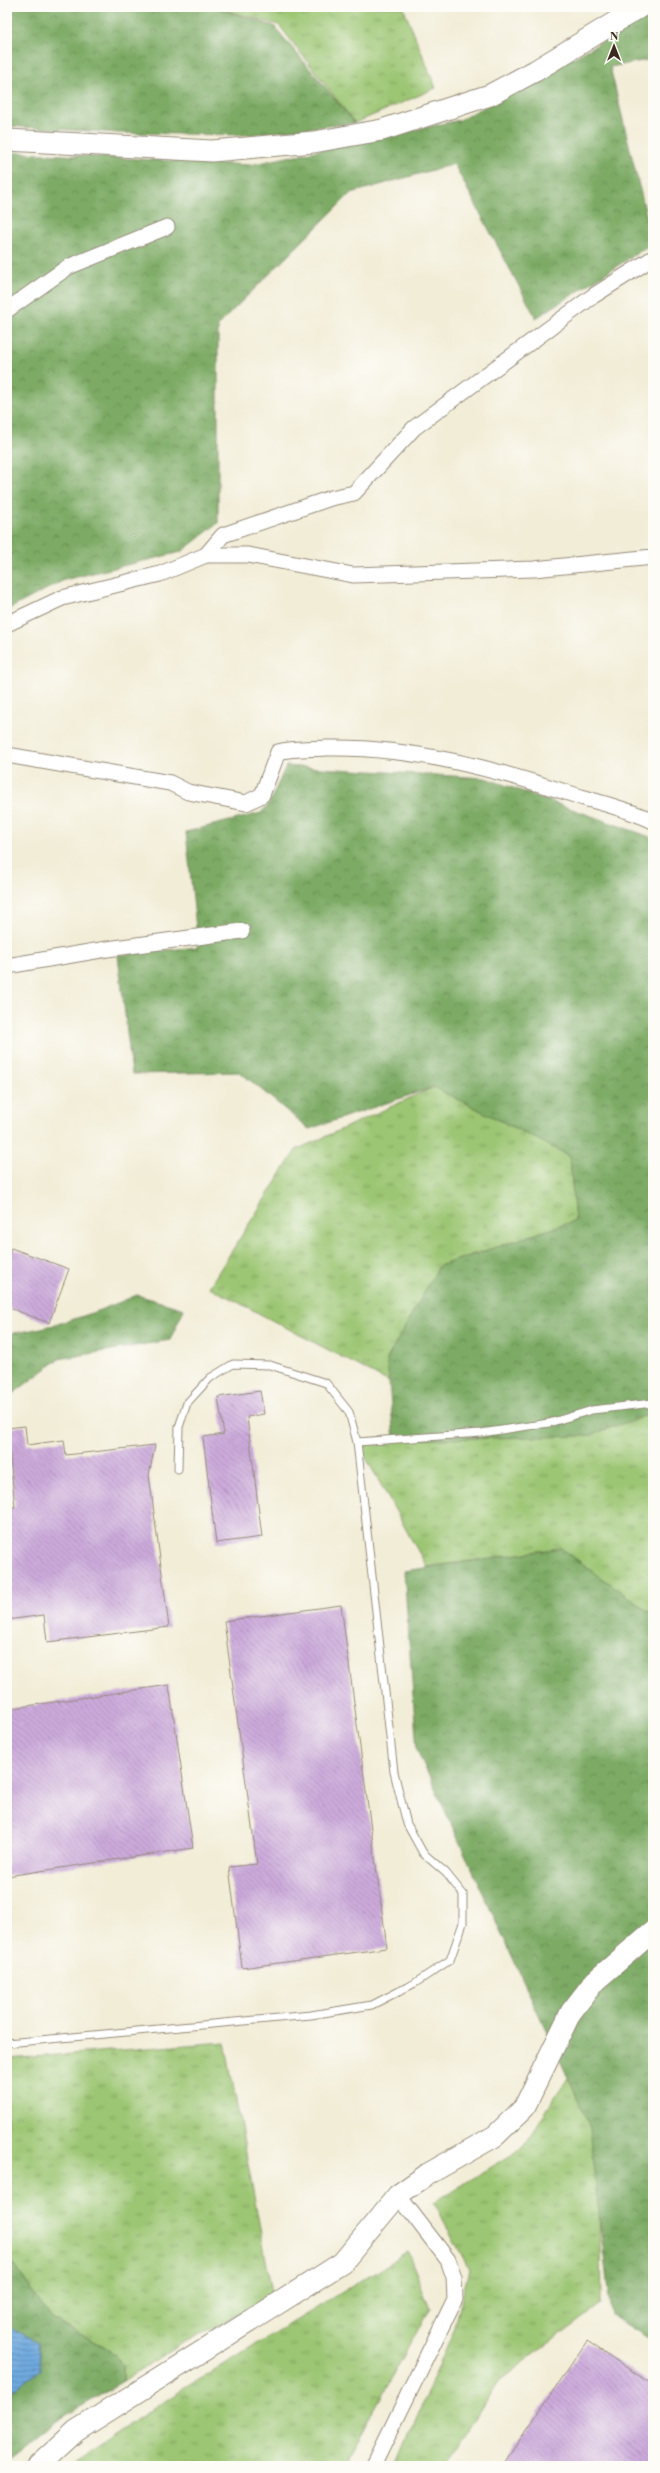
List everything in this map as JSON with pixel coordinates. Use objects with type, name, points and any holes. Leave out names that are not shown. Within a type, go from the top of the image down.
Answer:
[{"type":"street","points":[[7,140],[212,150],[314,142],[382,130],[490,95],[535,71],[640,7]]},
{"type":"street","points":[[7,310],[68,267],[168,227]]},
{"type":"street","points":[[7,624],[62,598],[160,574],[206,554],[223,535],[331,498],[354,493],[414,428],[593,296],[653,258]]},
{"type":"street","points":[[206,554],[248,555],[354,575],[534,569],[653,557]]},
{"type":"street","points":[[7,755],[170,783],[188,792],[246,803],[262,795],[278,752],[290,748],[362,747],[400,751],[449,760],[537,782],[653,821]]},
{"type":"street","points":[[7,966],[107,949],[242,931]]},
{"type":"street","points":[[38,2466],[76,2431],[342,2263],[398,2195],[428,2174],[495,2136],[524,2108],[571,2012],[595,1981],[653,1931]]},
{"type":"street","points":[[373,2466],[455,2299],[454,2277],[448,2260],[398,2195]]},
{"type":"lane","points":[[7,2043],[311,2015],[372,2006],[415,1983],[450,1960],[463,1923],[463,1894],[446,1873],[423,1853],[407,1824],[394,1772],[357,1442],[349,1412],[326,1383],[270,1365],[233,1364],[210,1378],[187,1403],[178,1427],[178,1469]]},
{"type":"lane","points":[[357,1442],[481,1433],[549,1423],[592,1410],[653,1403]]},
{"type":"green space","points":[[7,7],[213,7],[274,26],[355,123],[246,135],[119,133],[7,126]]},
{"type":"green space","points":[[214,7],[403,7],[436,88],[355,123],[279,25]]},
{"type":"green space","points":[[653,14],[653,59],[610,67],[653,243],[536,318],[454,164],[351,193],[218,325],[218,523],[181,552],[64,580],[7,610],[7,152],[250,165],[460,120]]},
{"type":"green space","points":[[286,766],[485,778],[653,838],[653,1413],[587,1436],[394,1440],[387,1359],[439,1266],[575,1221],[570,1156],[434,1087],[309,1129],[240,1072],[132,1074],[118,955],[198,947],[186,832],[261,813],[269,804]]},
{"type":"green space","points":[[434,1087],[570,1156],[575,1221],[439,1266],[389,1382],[209,1287],[296,1150]]},
{"type":"green space","points":[[137,1295],[184,1309],[170,1340],[59,1359],[7,1398],[7,1334],[57,1324]]},
{"type":"green space","points":[[653,1392],[653,1615],[561,1548],[427,1567],[357,1442]]},
{"type":"green space","points":[[561,1548],[653,1615],[653,2341],[611,2315],[588,2121],[417,1750],[404,1571]]},
{"type":"green space","points":[[225,2042],[273,2297],[183,2343],[123,2382],[123,2364],[107,2348],[51,2319],[7,2254],[7,2242],[13,2239],[7,2188],[7,2059]]},
{"type":"green space","points":[[568,2078],[598,2140],[601,2304],[499,2381],[446,2466],[396,2466],[455,2327],[469,2269],[434,2202],[521,2149]]},
{"type":"green space","points":[[408,2252],[430,2308],[343,2466],[69,2466],[171,2397]]},
{"type":"green space","points":[[7,2254],[51,2319],[107,2348],[123,2364],[123,2382],[63,2417],[7,2461]]},
{"type":"water","points":[[7,2326],[38,2342],[41,2370],[7,2393]]},
{"type":"building","points":[[11,1248],[69,1269],[49,1323],[7,1307],[7,1259]]},
{"type":"building","points":[[260,1391],[264,1414],[247,1417],[262,1537],[216,1543],[203,1437],[224,1434],[218,1397]]},
{"type":"building","points":[[25,1426],[27,1445],[64,1440],[66,1455],[155,1445],[149,1475],[169,1627],[47,1642],[44,1615],[7,1620],[7,1508],[15,1507],[7,1428]]},
{"type":"building","points":[[341,1605],[387,1948],[242,1968],[229,1867],[257,1864],[224,1621]]},
{"type":"building","points":[[169,1685],[193,1848],[7,1876],[7,1709]]},
{"type":"building","points":[[587,2341],[653,2385],[653,2466],[502,2466]]}]
